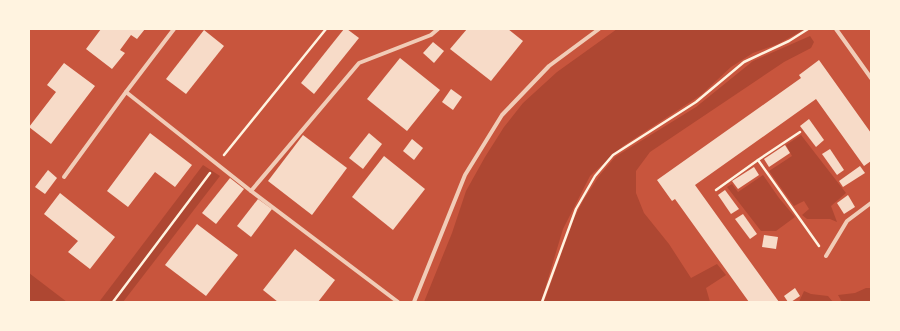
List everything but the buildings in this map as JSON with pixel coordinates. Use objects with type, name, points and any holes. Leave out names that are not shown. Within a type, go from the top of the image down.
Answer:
[{"type":"street","points":[[64,177],[174,29]]},
{"type":"street","points":[[251,190],[359,62],[430,35],[438,29]]},
{"type":"street","points":[[414,302],[465,175],[502,115],[549,66],[599,29]]},
{"type":"street","points":[[836,29],[871,78]]},
{"type":"street","points":[[126,92],[398,302]]},
{"type":"street","points":[[826,256],[847,221],[871,203]]},
{"type":"path","points":[[542,302],[576,209],[595,176],[613,155],[696,102],[744,62],[789,41],[808,29]]},
{"type":"path","points":[[716,190],[800,132]]},
{"type":"path","points":[[758,160],[826,256]]},
{"type":"shaded area","points":[[617,29],[805,29],[778,44],[753,53],[731,67],[701,95],[623,146],[590,176],[563,229],[541,302],[424,302],[452,233],[466,191],[504,127],[523,103],[557,72]]},
{"type":"shaded area","points":[[810,36],[814,42],[811,48],[784,62],[650,152],[636,171],[636,193],[644,213],[669,244],[691,278],[717,264],[726,275],[706,288],[710,302],[544,302],[575,216],[599,176],[615,157],[696,107],[753,61]]},
{"type":"shaded area","points":[[801,135],[846,193],[831,206],[837,222],[830,219],[807,219],[802,215],[809,209],[804,201],[794,206],[769,171],[792,156],[786,145]]},
{"type":"shaded area","points":[[203,165],[220,176],[123,302],[99,302]]},
{"type":"shaded area","points":[[763,175],[779,198],[795,217],[776,231],[761,231],[727,187],[732,184],[738,192]]},
{"type":"shaded area","points":[[29,273],[67,302],[29,302]]},
{"type":"shaded area","points":[[866,288],[871,288],[871,302],[842,302],[838,295],[855,293]]},
{"type":"shaded area","points":[[804,291],[811,294],[828,296],[833,302],[799,302]]}]
